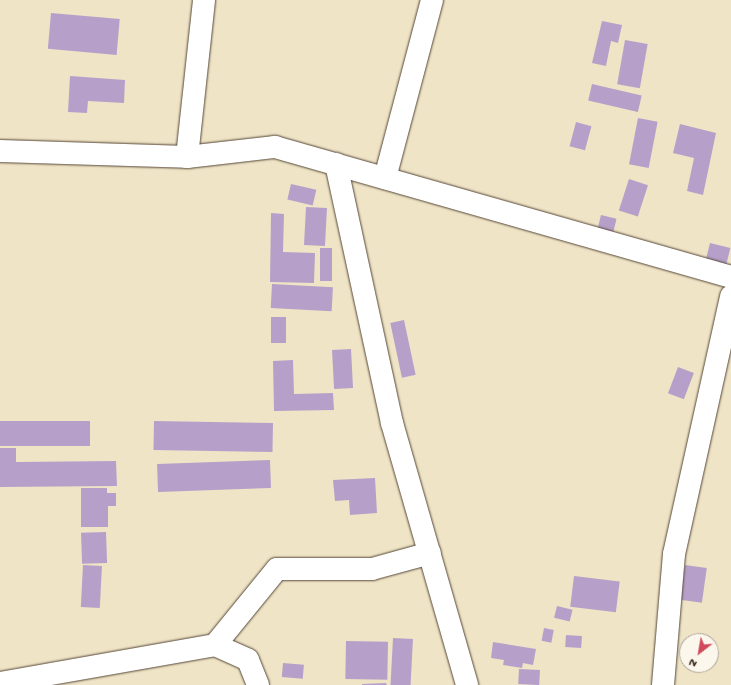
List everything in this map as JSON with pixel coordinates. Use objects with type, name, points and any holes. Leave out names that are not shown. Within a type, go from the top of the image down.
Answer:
[{"type":"street","points":[[187,157],[204,0]]},
{"type":"street","points":[[386,178],[432,0]]},
{"type":"street","points":[[0,151],[187,157],[274,147],[731,276]]},
{"type":"street","points":[[336,164],[392,423],[467,685]]},
{"type":"street","points":[[663,685],[674,554],[731,296]]},
{"type":"street","points":[[216,645],[277,569],[372,569],[430,553]]},
{"type":"street","points":[[0,683],[216,645],[248,660],[258,685]]},
{"type":"building","points":[[51,13],[120,19],[117,55],[48,49]]},
{"type":"building","points":[[602,21],[622,25],[618,43],[611,41],[606,66],[592,63]]},
{"type":"building","points":[[625,40],[648,44],[640,88],[617,84]]},
{"type":"building","points":[[70,76],[125,80],[124,103],[88,101],[87,113],[68,112]]},
{"type":"building","points":[[592,84],[642,95],[638,112],[588,101]]},
{"type":"building","points":[[638,118],[658,122],[649,168],[629,164]]},
{"type":"building","points":[[576,122],[591,126],[585,150],[570,146]]},
{"type":"building","points":[[680,124],[716,133],[703,195],[687,191],[694,158],[673,153]]},
{"type":"building","points":[[629,179],[648,185],[638,217],[619,210]]},
{"type":"building","points":[[291,184],[316,190],[313,205],[287,200]]},
{"type":"building","points":[[306,207],[327,208],[325,246],[304,245]]},
{"type":"building","points":[[271,213],[284,214],[283,252],[315,253],[314,283],[270,282]]},
{"type":"building","points":[[601,215],[617,219],[613,234],[597,231]]},
{"type":"building","points":[[710,243],[730,248],[726,265],[706,259]]},
{"type":"building","points":[[320,248],[332,248],[332,281],[320,281]]},
{"type":"building","points":[[272,284],[333,287],[332,311],[271,308]]},
{"type":"building","points":[[271,317],[286,317],[286,343],[271,343]]},
{"type":"building","points":[[404,320],[416,375],[402,378],[390,323]]},
{"type":"building","points":[[351,349],[353,388],[334,389],[332,350]]},
{"type":"building","points":[[293,360],[294,394],[333,393],[334,410],[274,411],[273,361]]},
{"type":"building","points":[[678,367],[694,373],[684,399],[668,393]]},
{"type":"building","points":[[0,421],[90,421],[90,446],[0,446]]},
{"type":"building","points":[[154,421],[273,423],[272,452],[153,450]]},
{"type":"building","points":[[0,448],[16,448],[16,462],[116,461],[117,486],[0,487]]},
{"type":"building","points":[[270,460],[271,488],[158,492],[157,464]]},
{"type":"building","points":[[375,478],[377,513],[350,515],[349,500],[335,501],[333,480]]},
{"type":"building","points":[[81,488],[107,488],[107,493],[116,493],[116,506],[108,506],[108,527],[81,527]]},
{"type":"building","points":[[106,532],[107,563],[82,564],[81,533]]},
{"type":"building","points":[[83,565],[102,566],[100,608],[81,607]]},
{"type":"building","points":[[685,565],[707,568],[702,603],[680,600]]},
{"type":"building","points":[[574,576],[620,582],[616,612],[570,607]]},
{"type":"building","points":[[557,606],[573,610],[570,622],[554,618]]},
{"type":"building","points":[[544,628],[554,630],[551,643],[542,641]]},
{"type":"building","points":[[566,635],[582,636],[581,648],[565,647]]},
{"type":"building","points":[[393,638],[413,639],[411,685],[391,685]]},
{"type":"building","points":[[346,641],[388,642],[387,680],[345,679]]},
{"type":"building","points":[[493,642],[536,649],[533,665],[523,663],[522,668],[503,665],[504,660],[491,658]]},
{"type":"building","points":[[283,663],[304,665],[303,679],[282,677]]},
{"type":"building","points":[[519,669],[540,670],[539,685],[518,684]]},
{"type":"building","points":[[386,683],[387,685],[362,685],[362,684]]}]
